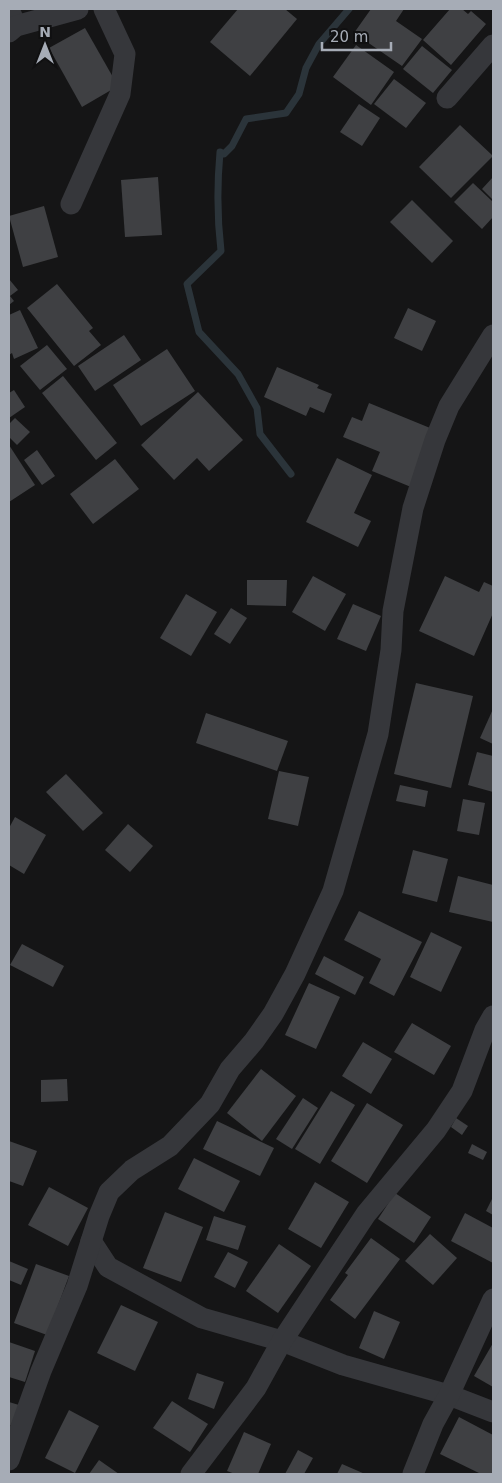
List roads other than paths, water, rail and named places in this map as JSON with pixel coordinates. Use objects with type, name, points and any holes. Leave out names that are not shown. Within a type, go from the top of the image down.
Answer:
[{"type":"street","points":[[11,23],[78,9]]},
{"type":"street","points":[[71,204],[120,94],[125,54],[104,9]]},
{"type":"street","points":[[447,98],[493,45]]},
{"type":"street","points":[[9,1460],[41,1372],[77,1286],[91,1240],[109,1192],[132,1170],[170,1146],[210,1104],[230,1069],[254,1041],[272,1014],[295,974],[314,934],[332,891],[378,734],[391,650],[393,611],[412,508],[435,440],[450,406],[493,335]]},
{"type":"street","points":[[191,1474],[256,1388],[282,1341],[366,1214],[441,1122],[462,1091],[485,1030],[493,1016]]},
{"type":"street","points":[[91,1240],[108,1267],[202,1318],[282,1341],[344,1365],[450,1395],[493,1412]]},
{"type":"street","points":[[413,1474],[432,1424],[450,1395],[493,1299]]},
{"type":"waterway","points":[[291,474],[260,434],[257,408],[238,374],[199,332],[187,284],[221,251],[218,201],[220,152],[224,154],[232,146],[246,119],[286,113],[299,94],[306,68],[319,44],[349,9]]}]
